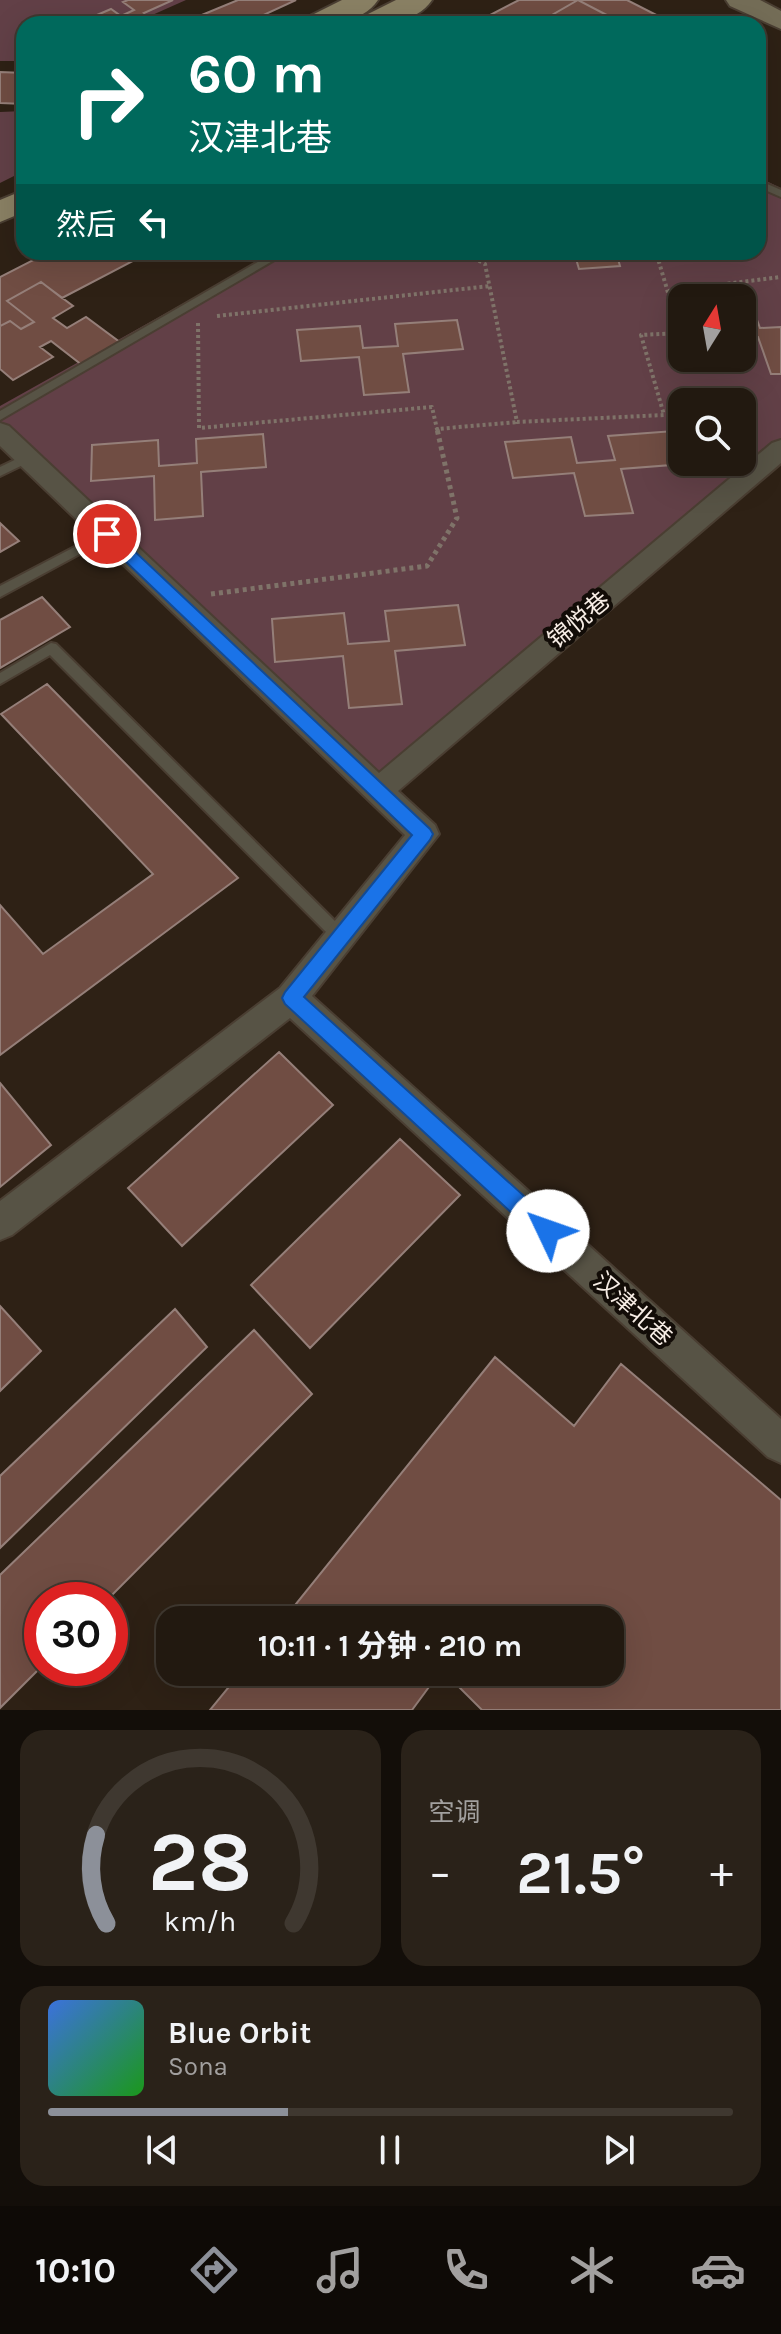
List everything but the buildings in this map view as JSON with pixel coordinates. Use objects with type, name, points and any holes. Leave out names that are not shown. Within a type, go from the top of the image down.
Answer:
[{"type":"main road","points":[[332,16],[364,0]]},
{"type":"main road","points":[[386,16],[418,0]]},
{"type":"street","points":[[739,0],[781,21]]},
{"type":"street","points":[[0,432],[424,834],[291,998],[0,1223]]},
{"type":"street","name":"锦悦巷","points":[[378,791],[781,449]]},
{"type":"street","name":"汉津北巷","points":[[291,998],[781,1444]]},
{"type":"lane","points":[[0,416],[269,260]]},
{"type":"lane","points":[[0,472],[27,458]]},
{"type":"lane","points":[[0,592],[107,534]]},
{"type":"lane","points":[[0,679],[51,648],[341,937]]},
{"type":"path","points":[[478,260],[485,264],[517,422]]},
{"type":"path","points":[[658,260],[668,291]]},
{"type":"path","points":[[724,284],[781,277]]},
{"type":"path","points":[[213,316],[490,286]]},
{"type":"path","points":[[157,324],[198,318],[199,428],[432,407],[457,518],[427,566],[175,599]]},
{"type":"path","points":[[437,429],[664,415],[641,335],[668,334]]},
{"type":"shaded area","points":[[0,0],[186,0],[150,16],[16,16],[16,61],[0,61]]},
{"type":"shaded area","points":[[16,111],[16,175],[0,183],[0,112]]},
{"type":"shaded area","points":[[766,181],[781,188],[781,443],[756,464],[756,388],[668,388],[668,476],[741,476],[381,777],[0,427],[0,406],[261,260],[766,260]]},
{"type":"route","points":[[107,534],[424,834],[291,998],[548,1231]]}]
